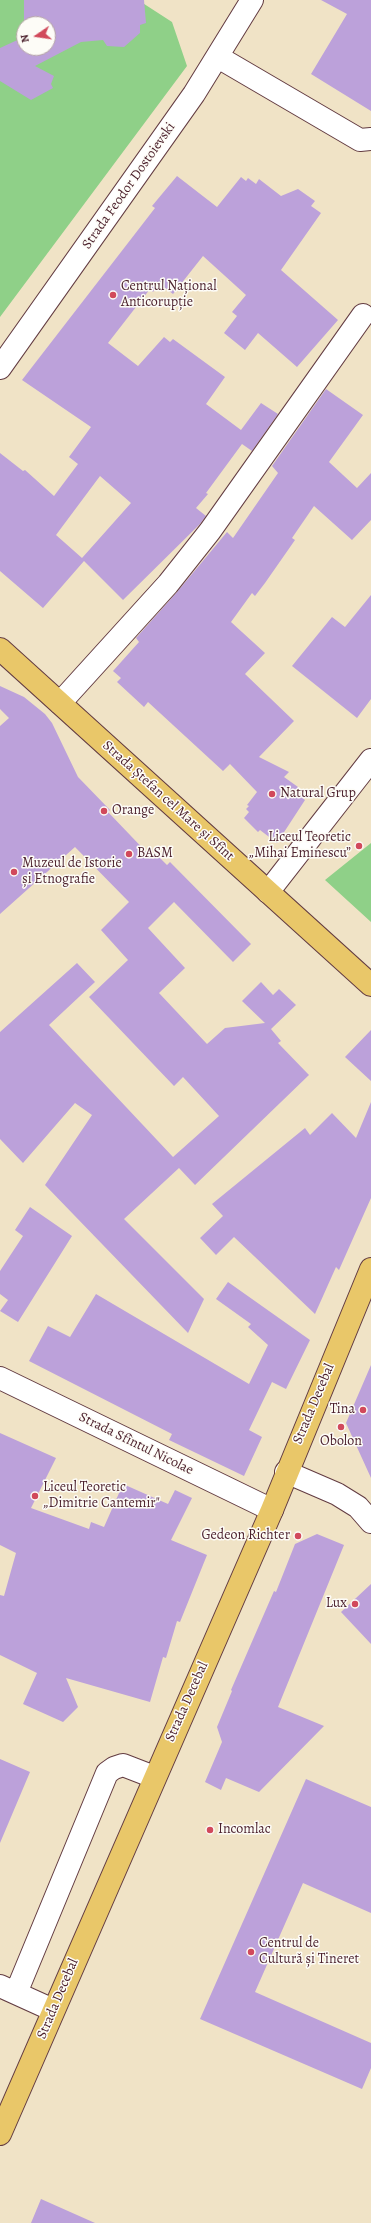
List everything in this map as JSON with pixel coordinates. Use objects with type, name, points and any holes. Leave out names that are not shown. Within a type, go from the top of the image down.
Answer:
[{"type":"main road","name":"Strada Ștefan cel Mare și Sfînt","points":[[0,649],[371,984]]},
{"type":"main road","name":"Strada Decebal","points":[[0,2134],[154,1777],[272,1510],[286,1472],[371,1269]]},
{"type":"street","name":"Strada Fеodor Dostoievski","points":[[0,368],[194,94],[252,0]]},
{"type":"street","points":[[218,57],[360,140],[371,139]]},
{"type":"street","points":[[60,703],[168,584],[210,531],[363,314]]},
{"type":"street","points":[[268,892],[371,760]]},
{"type":"street","name":"Strada Sfîntul Nicolae","points":[[0,1378],[272,1510]]},
{"type":"street","points":[[286,1472],[337,1494],[358,1507],[371,1522]]},
{"type":"street","points":[[53,2010],[8,1990],[107,1773],[114,1768],[123,1765],[154,1777]]},
{"type":"green space","points":[[0,0],[138,0],[172,22],[187,66],[0,317]]},
{"type":"green space","name":"Liceul Teoretic „Mihai Eminescu”","points":[[371,843],[371,922],[325,880]]},
{"type":"building","points":[[24,0],[144,0],[146,23],[140,25],[140,33],[124,47],[107,46],[103,40],[81,42],[56,55],[56,16],[24,16]]},
{"type":"building","points":[[321,0],[371,0],[371,111],[311,74],[347,14]]},
{"type":"building","points":[[16,41],[16,56],[54,56],[35,66],[54,76],[51,84],[53,88],[31,100],[0,81],[0,48]]},
{"type":"building","points":[[177,176],[217,207],[241,177],[246,181],[248,178],[256,184],[259,179],[281,196],[298,189],[315,201],[311,206],[321,213],[281,270],[338,320],[297,367],[258,333],[245,350],[224,333],[237,316],[232,312],[246,295],[203,256],[173,294],[159,283],[153,292],[150,289],[108,343],[138,366],[164,337],[170,342],[173,339],[225,377],[206,404],[241,430],[261,403],[278,414],[252,451],[242,444],[206,493],[208,494],[196,508],[206,516],[200,524],[123,600],[84,561],[43,608],[0,571],[0,453],[23,471],[25,470],[54,496],[78,464],[69,457],[91,427],[22,380],[155,208],[152,206]],"holes":[[[100,476],[131,503],[82,558],[56,535]]]},
{"type":"building","points":[[326,389],[363,415],[329,462],[357,488],[371,473],[371,520],[352,540],[314,506],[292,538],[295,540],[265,583],[255,596],[252,593],[231,622],[265,653],[245,674],[294,721],[259,757],[289,772],[284,777],[298,787],[295,792],[305,800],[277,843],[260,830],[258,832],[244,818],[249,812],[246,809],[249,806],[247,805],[257,792],[230,764],[223,771],[148,702],[144,707],[117,682],[121,678],[113,671],[139,642],[136,638],[227,532],[233,538],[278,473],[272,466]]},
{"type":"building","points":[[371,595],[371,699],[357,718],[292,666],[332,617],[345,627]]},
{"type":"building","points":[[0,686],[24,697],[45,714],[52,723],[78,777],[110,810],[108,812],[153,859],[157,855],[167,865],[170,862],[251,944],[233,962],[174,902],[148,928],[185,968],[159,993],[207,1044],[225,1028],[265,1023],[242,1001],[261,982],[273,995],[279,989],[296,1005],[271,1029],[281,1041],[278,1043],[309,1075],[195,1185],[179,1168],[124,1219],[204,1299],[188,1333],[45,1185],[92,1115],[75,1103],[23,1163],[0,1139],[0,1032],[77,963],[95,982],[49,1025],[173,1157],[219,1116],[183,1077],[174,1086],[89,997],[128,960],[101,930],[129,902],[75,847],[0,914],[0,726],[9,718],[0,709]]},
{"type":"building","points":[[371,1030],[371,1081],[345,1057]]},
{"type":"building","points":[[371,1102],[371,1198],[339,1270],[336,1267],[315,1314],[234,1237],[216,1255],[200,1238],[223,1216],[212,1204],[305,1128],[310,1135],[332,1113],[356,1138]]},
{"type":"building","points":[[30,1207],[72,1236],[18,1322],[0,1311],[8,1300],[0,1294],[0,1271],[23,1236],[15,1230]]},
{"type":"building","points":[[228,1282],[310,1340],[286,1389],[272,1382],[249,1430],[262,1437],[244,1476],[169,1440],[172,1434],[29,1361],[48,1326],[70,1337],[96,1294],[249,1384],[268,1345],[248,1327],[251,1324],[216,1299]]},
{"type":"building","points":[[371,1365],[371,1478],[346,1423]]},
{"type":"building","points":[[0,1433],[56,1458],[31,1508],[89,1529],[91,1522],[104,1527],[123,1484],[168,1504],[175,1490],[192,1498],[171,1540],[207,1555],[180,1622],[177,1621],[166,1658],[163,1657],[150,1702],[66,1678],[78,1707],[63,1722],[23,1704],[37,1673],[0,1655],[0,1595],[4,1596],[16,1553],[0,1545]]},
{"type":"building","points":[[317,1534],[344,1545],[278,1707],[324,1726],[259,1792],[226,1778],[221,1790],[205,1782],[222,1742],[217,1727],[232,1691],[231,1690],[274,1591],[276,1592],[295,1544]]},
{"type":"building","points":[[371,1584],[371,1644],[341,1612]]},
{"type":"building","points":[[0,1759],[30,1772],[0,1843]]},
{"type":"building","name":"Centrul de Cultură și Tineret","points":[[306,1779],[371,1807],[371,1913],[303,1883],[255,1992],[371,2043],[371,2068],[362,2089],[200,2019]]},
{"type":"building","points":[[41,2199],[95,2223],[31,2223]]},
{"type":"place","name":"Centrul Național Anticorupție","points":[[113,295]]},
{"type":"place","name":"Natural Grup","points":[[272,794]]},
{"type":"place","name":"Orange","points":[[104,811]]},
{"type":"place","name":"Liceul Teoretic „Mihai Eminescu”","points":[[359,846]]},
{"type":"place","name":"BASM","points":[[129,854]]},
{"type":"place","name":"Muzeul de Istorie și Etnografie","points":[[14,872]]},
{"type":"place","name":"Tina","points":[[363,1410]]},
{"type":"place","name":"Obolon","points":[[341,1427]]},
{"type":"place","name":"Liceul Teoretic „Dimitrie Cantemir\"","points":[[35,1496]]},
{"type":"place","name":"Gedeon Richter","points":[[298,1536]]},
{"type":"place","name":"Lux","points":[[355,1604]]},
{"type":"place","name":"Incomlac","points":[[210,1830]]},
{"type":"place","name":"Centrul de Cultură și Tineret","points":[[251,1952]]}]
